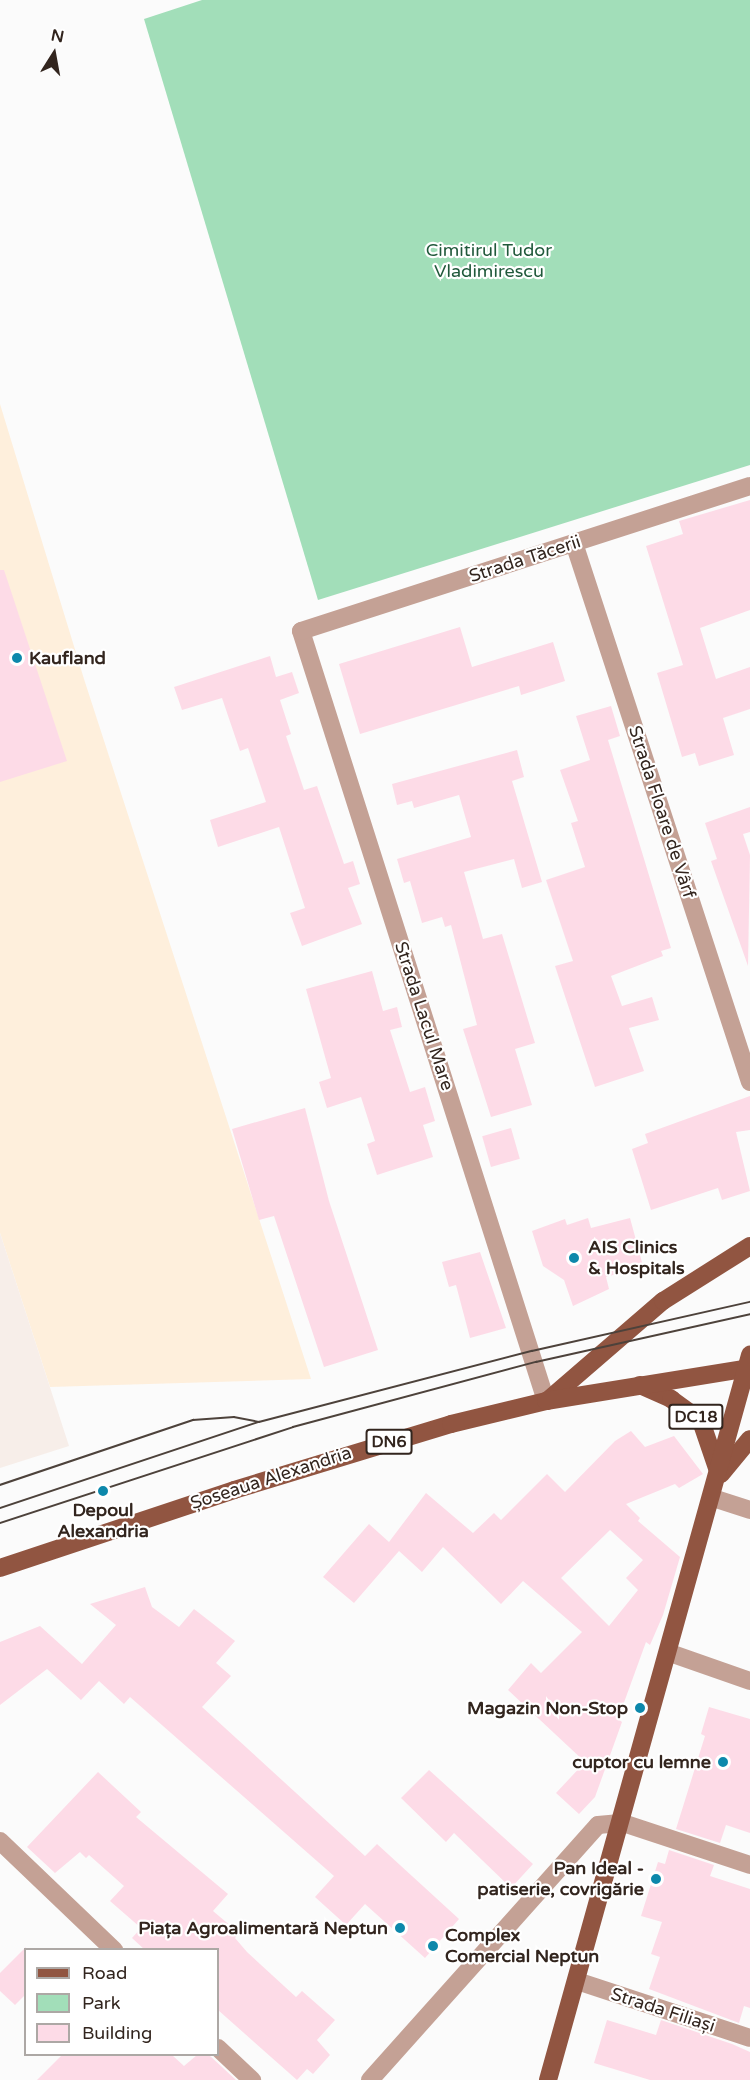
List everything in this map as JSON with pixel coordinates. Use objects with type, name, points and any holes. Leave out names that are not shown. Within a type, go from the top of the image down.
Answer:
[{"type":"main road","name":"Șoseaua Alexandria","points":[[546,1401],[663,1301],[750,1246]]},
{"type":"main road","name":"Șoseaua Alexandria","points":[[0,1568],[373,1446],[546,1401],[749,1364]]},
{"type":"main road","name":"DC18","points":[[548,2080],[623,1823],[749,1364]]},
{"type":"main road","name":"DC18","points":[[640,1385],[671,1399],[701,1422],[714,1451],[718,1477]]},
{"type":"main road","name":"DC18","points":[[718,1477],[750,1439]]},
{"type":"street","name":"Strada Tăcerii","points":[[301,631],[750,486]]},
{"type":"street","name":"Strada Floare de Vârf","points":[[574,543],[750,1082]]},
{"type":"street","name":"Strada Lacul Mare","points":[[301,631],[546,1401]]},
{"type":"street","points":[[712,1498],[750,1510]]},
{"type":"street","points":[[670,1653],[750,1681]]},
{"type":"street","points":[[370,2080],[588,1833],[605,1823],[623,1823],[750,1865]]},
{"type":"street","points":[[0,1841],[112,1948]]},
{"type":"street","name":"Strada Filiași","points":[[577,1982],[750,2038]]},
{"type":"street","points":[[219,2049],[252,2080]]},
{"type":"shaded area","points":[[0,404],[84,679],[311,1379],[50,1387],[0,1233]]},
{"type":"shaded area","name":"Depoul Alexandria","points":[[0,1233],[69,1446],[0,1468]]},
{"type":"green space","name":"Cimitirul Tudor Vladimirescu","points":[[202,0],[750,0],[750,465],[318,600],[144,19]]},
{"type":"building","points":[[750,500],[750,610],[700,628],[716,679],[750,667],[750,709],[723,718],[734,755],[699,766],[695,753],[682,757],[657,673],[683,665],[646,546],[683,534],[679,521]]},
{"type":"building","name":"Kaufland","points":[[0,570],[4,570],[67,761],[0,782]]},
{"type":"building","points":[[460,627],[472,667],[553,642],[565,681],[521,695],[519,686],[360,734],[339,664]]},
{"type":"building","points":[[270,656],[276,677],[292,672],[299,693],[280,700],[291,734],[286,736],[304,790],[317,786],[344,864],[353,861],[360,884],[348,888],[362,924],[302,946],[290,913],[305,908],[279,827],[218,847],[210,820],[266,802],[248,748],[240,751],[222,698],[182,710],[174,687]]},
{"type":"building","points":[[611,706],[620,736],[608,740],[671,948],[661,951],[663,956],[611,976],[622,1006],[652,997],[659,1020],[629,1028],[644,1071],[595,1087],[555,966],[573,961],[546,880],[585,867],[571,823],[578,821],[560,770],[590,760],[576,716]]},
{"type":"building","points":[[517,750],[524,777],[512,781],[542,882],[522,888],[514,859],[464,872],[483,939],[502,934],[535,1043],[515,1049],[532,1105],[491,1117],[463,1029],[477,1025],[451,925],[445,927],[442,917],[422,923],[410,881],[404,883],[397,859],[471,837],[459,795],[414,808],[412,801],[397,805],[392,784]]},
{"type":"building","points":[[750,807],[750,832],[743,834],[750,855],[748,966],[711,861],[717,859],[705,823]]},
{"type":"building","points":[[372,971],[383,1011],[397,1007],[402,1027],[390,1030],[410,1092],[425,1087],[435,1121],[423,1125],[433,1157],[377,1175],[367,1144],[375,1141],[361,1097],[327,1108],[319,1082],[331,1078],[306,989]]},
{"type":"building","points":[[750,1096],[750,1130],[736,1132],[750,1191],[722,1200],[718,1188],[651,1210],[632,1149],[648,1143],[645,1134]]},
{"type":"building","points":[[305,1108],[329,1201],[378,1350],[324,1367],[274,1216],[259,1220],[232,1129]]},
{"type":"building","points":[[511,1128],[520,1159],[491,1167],[482,1136]]},
{"type":"building","points":[[588,1218],[591,1228],[630,1218],[643,1266],[606,1277],[609,1289],[573,1306],[564,1280],[543,1266],[532,1231],[565,1219],[567,1225]]},
{"type":"building","points":[[480,1252],[506,1328],[470,1338],[456,1285],[449,1287],[442,1262]]},
{"type":"building","points":[[631,1431],[645,1447],[674,1436],[703,1474],[679,1488],[675,1484],[626,1504],[640,1518],[638,1521],[680,1557],[663,1615],[650,1645],[646,1642],[618,1719],[622,1722],[595,1797],[579,1814],[556,1793],[585,1762],[508,1690],[531,1663],[541,1673],[582,1632],[523,1581],[501,1604],[443,1547],[422,1572],[399,1551],[354,1603],[323,1577],[369,1524],[389,1542],[426,1493],[473,1533],[494,1513],[501,1520],[547,1474],[565,1492],[615,1441]],"holes":[[[610,1530],[643,1560],[626,1578],[638,1590],[609,1626],[561,1578]]]},
{"type":"building","points":[[145,1587],[152,1607],[179,1627],[194,1609],[235,1641],[216,1663],[231,1676],[202,1707],[365,1856],[377,1844],[459,1919],[425,1958],[365,1904],[346,1925],[315,1897],[334,1876],[130,1697],[124,1704],[99,1681],[81,1700],[47,1669],[0,1705],[0,1642],[40,1626],[82,1664],[116,1625],[90,1604]]},
{"type":"building","points":[[709,1707],[750,1719],[750,1833],[726,1825],[720,1843],[676,1829],[705,1736],[701,1734]]},
{"type":"building","points":[[429,1770],[533,1864],[511,1888],[454,1833],[446,1842],[401,1798]]},
{"type":"building","points":[[98,1772],[141,1812],[136,1817],[228,1894],[213,1911],[239,1933],[235,1938],[247,1952],[296,1997],[302,1991],[335,2020],[317,2040],[330,2055],[313,2074],[307,2069],[297,2080],[219,2011],[219,1948],[143,1948],[132,1938],[141,1928],[110,1901],[124,1886],[89,1855],[86,1858],[80,1852],[55,1873],[27,1847]]},
{"type":"building","points":[[669,1850],[714,1865],[710,1876],[750,1889],[750,2008],[744,2006],[739,2023],[649,1989],[660,1957],[651,1954],[662,1922],[641,1916],[658,1862],[665,1864]]},
{"type":"building","points":[[24,1949],[24,1996],[15,2005],[0,1991],[0,1973]]},
{"type":"building","points":[[607,2020],[656,2035],[661,2020],[732,2044],[750,2052],[750,2080],[650,2080],[594,2063]]},
{"type":"building","points":[[61,2056],[173,2056],[184,2066],[196,2056],[210,2056],[236,2080],[37,2080]]},
{"type":"tram line","points":[[0,1508],[259,1422],[532,1351],[750,1302]]},
{"type":"tram line","points":[[0,1523],[293,1427],[536,1362],[750,1314]]},
{"type":"tram line","points":[[0,1485],[193,1420],[234,1417],[259,1422]]},
{"type":"place","name":"Kaufland","points":[[17,658]]},
{"type":"place","name":"AIS Clinics & Hospitals","points":[[574,1258]]},
{"type":"place","name":"Depoul Alexandria","points":[[103,1491]]},
{"type":"place","name":"Magazin Non-Stop","points":[[640,1708]]},
{"type":"place","name":"cuptor cu lemne","points":[[723,1762]]},
{"type":"place","name":"Pan Ideal - patiserie, covrigărie","points":[[656,1879]]},
{"type":"place","name":"Piața Agroalimentară Neptun","points":[[400,1928]]},
{"type":"place","name":"Complex Comercial Neptun","points":[[433,1946]]}]
